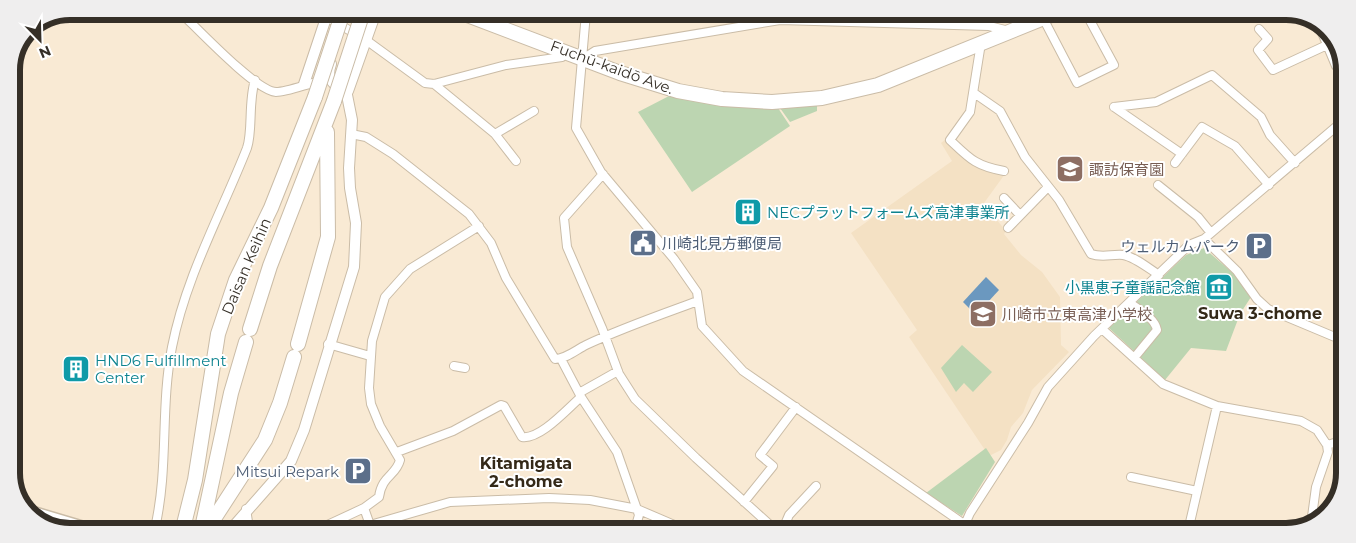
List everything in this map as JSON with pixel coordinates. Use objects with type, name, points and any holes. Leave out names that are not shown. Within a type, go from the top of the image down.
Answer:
[{"type":"highway","name":"Daisan Keihin","points":[[183,523],[195,480],[209,381],[218,334],[236,280],[271,208],[315,97],[340,20]]},
{"type":"highway","name":"Daisan Keihin","points":[[203,523],[232,393],[248,335],[270,266],[327,121],[359,20]]},
{"type":"highway","name":"Fuchū-kaidō Ave.","points":[[481,20],[620,73],[678,91],[722,100],[772,102],[822,98],[865,89],[1040,20]]},
{"type":"highway","points":[[211,523],[265,440],[280,403],[296,350],[328,237],[327,121]]},
{"type":"main road","points":[[44,516],[64,522]]},
{"type":"street","points":[[188,20],[223,54],[264,88],[277,92],[330,79]]},
{"type":"street","points":[[304,84],[322,20]]},
{"type":"street","points":[[333,20],[366,40],[425,83],[434,84],[506,65],[562,57],[566,51]]},
{"type":"street","points":[[236,523],[246,509],[291,462],[304,430],[328,344],[354,267],[356,223],[350,188],[352,120],[341,66],[349,30],[349,20]]},
{"type":"street","points":[[348,95],[332,83],[328,73],[356,20]]},
{"type":"street","points":[[348,95],[373,20]]},
{"type":"street","points":[[586,20],[584,58],[576,128],[602,174],[674,259],[697,292],[702,326],[743,371],[796,406],[958,523]]},
{"type":"street","points":[[584,58],[595,51],[780,20],[989,26],[1012,31]]},
{"type":"street","points":[[1048,20],[1077,83],[1114,65],[1090,20]]},
{"type":"street","points":[[1259,29],[1268,39],[1258,50],[1273,70],[1327,45]]},
{"type":"street","points":[[1324,38],[1336,66]]},
{"type":"street","points":[[981,43],[970,112],[950,140],[975,163],[983,167],[1004,171]]},
{"type":"street","points":[[1182,154],[1114,106],[1156,102],[1212,76],[1261,117],[1270,135],[1295,163]]},
{"type":"street","points":[[156,523],[164,469],[164,400],[172,344],[194,268],[248,145],[250,96],[254,80]]},
{"type":"street","points":[[434,84],[495,134],[516,161]]},
{"type":"street","points":[[974,93],[1000,111],[1025,156],[1059,200],[1091,254],[1129,257],[1159,275]]},
{"type":"street","points":[[495,134],[534,111]]},
{"type":"street","points":[[1175,163],[1202,127],[1235,146],[1268,185]]},
{"type":"street","points":[[966,523],[1028,423],[1042,395],[1102,329],[1189,245],[1204,240],[1212,234],[1336,127]]},
{"type":"street","points":[[351,134],[366,137],[393,154],[469,214],[491,243],[506,278],[555,359],[561,359],[604,337],[698,301]]},
{"type":"street","points":[[602,174],[564,218],[567,247],[600,322],[618,371],[635,399],[768,523]]},
{"type":"street","points":[[1158,185],[1198,217],[1212,234]]},
{"type":"street","points":[[1008,228],[1048,186]]},
{"type":"street","points":[[1004,198],[1020,215]]},
{"type":"street","points":[[332,523],[364,508],[379,497],[381,484],[399,466],[400,460],[397,452],[380,426],[371,404],[370,356],[385,297],[421,261],[479,226]]},
{"type":"street","points":[[1204,240],[1237,271],[1257,299],[1268,309],[1336,337]]},
{"type":"street","points":[[1130,303],[1157,325],[1158,330],[1134,358]]},
{"type":"street","points":[[1102,329],[1163,384],[1217,406],[1301,421],[1317,430],[1327,444],[1328,452],[1316,487],[1312,515]]},
{"type":"street","points":[[328,344],[370,356]]},
{"type":"street","points":[[561,359],[580,395],[617,452],[637,510],[637,523]]},
{"type":"street","points":[[454,366],[465,368]]},
{"type":"street","points":[[397,452],[453,431],[501,405],[504,406],[522,437],[529,438],[538,434],[580,395],[618,371]]},
{"type":"street","points":[[744,502],[772,466],[760,455],[796,406]]},
{"type":"street","points":[[1190,523],[1217,406]]},
{"type":"street","points":[[1327,444],[1336,442]]},
{"type":"street","points":[[1131,477],[1196,491]]},
{"type":"street","points":[[785,523],[789,514],[816,486]]},
{"type":"street","points":[[377,523],[432,506],[471,500],[590,500],[637,510],[669,523]]},
{"type":"street","points":[[364,508],[369,523]]},
{"type":"street","points":[[246,509],[248,523]]},
{"type":"shaded area","name":"川崎市立東高津小学校","points":[[946,139],[981,169],[1005,174],[984,203],[997,216],[996,219],[1006,231],[1004,234],[1021,255],[1042,272],[1060,297],[1061,345],[1069,352],[1032,390],[1023,413],[1011,427],[1007,440],[1001,450],[989,456],[909,337],[917,330],[851,233],[952,161],[941,143]]},
{"type":"green space","points":[[669,96],[720,106],[778,108],[790,126],[692,192],[638,112]]},
{"type":"green space","points":[[817,106],[817,111],[790,122],[780,108]]},
{"type":"green space","points":[[1204,248],[1235,275],[1251,297],[1240,314],[1226,351],[1191,348],[1165,380],[1109,328],[1186,255]]},
{"type":"green space","points":[[962,345],[992,372],[973,392],[964,383],[956,392],[941,368]]},
{"type":"green space","points":[[986,448],[995,462],[962,516],[926,493]]},
{"type":"water","points":[[986,277],[999,290],[976,315],[963,302]]},
{"type":"place","name":"諏訪保育園","points":[[1070,169]]},
{"type":"place","name":"NECプラットフォームズ高津事業所","points":[[748,212]]},
{"type":"place","name":"川崎北見方郵便局","points":[[643,243]]},
{"type":"place","name":"ウェルカムパーク","points":[[1259,246]]},
{"type":"place","name":"小黒恵子童謡記念館","points":[[1219,287]]},
{"type":"place","name":"川崎市立東高津小学校","points":[[983,314]]},
{"type":"place","name":"HND6 Fulfillment Center","points":[[76,369]]},
{"type":"place","name":"Mitsui Repark","points":[[358,471]]},
{"type":"district","name":"Suwa 3-chome","points":[[1260,313]]},
{"type":"district","name":"Kitamigata 2-chome","points":[[526,472]]}]
